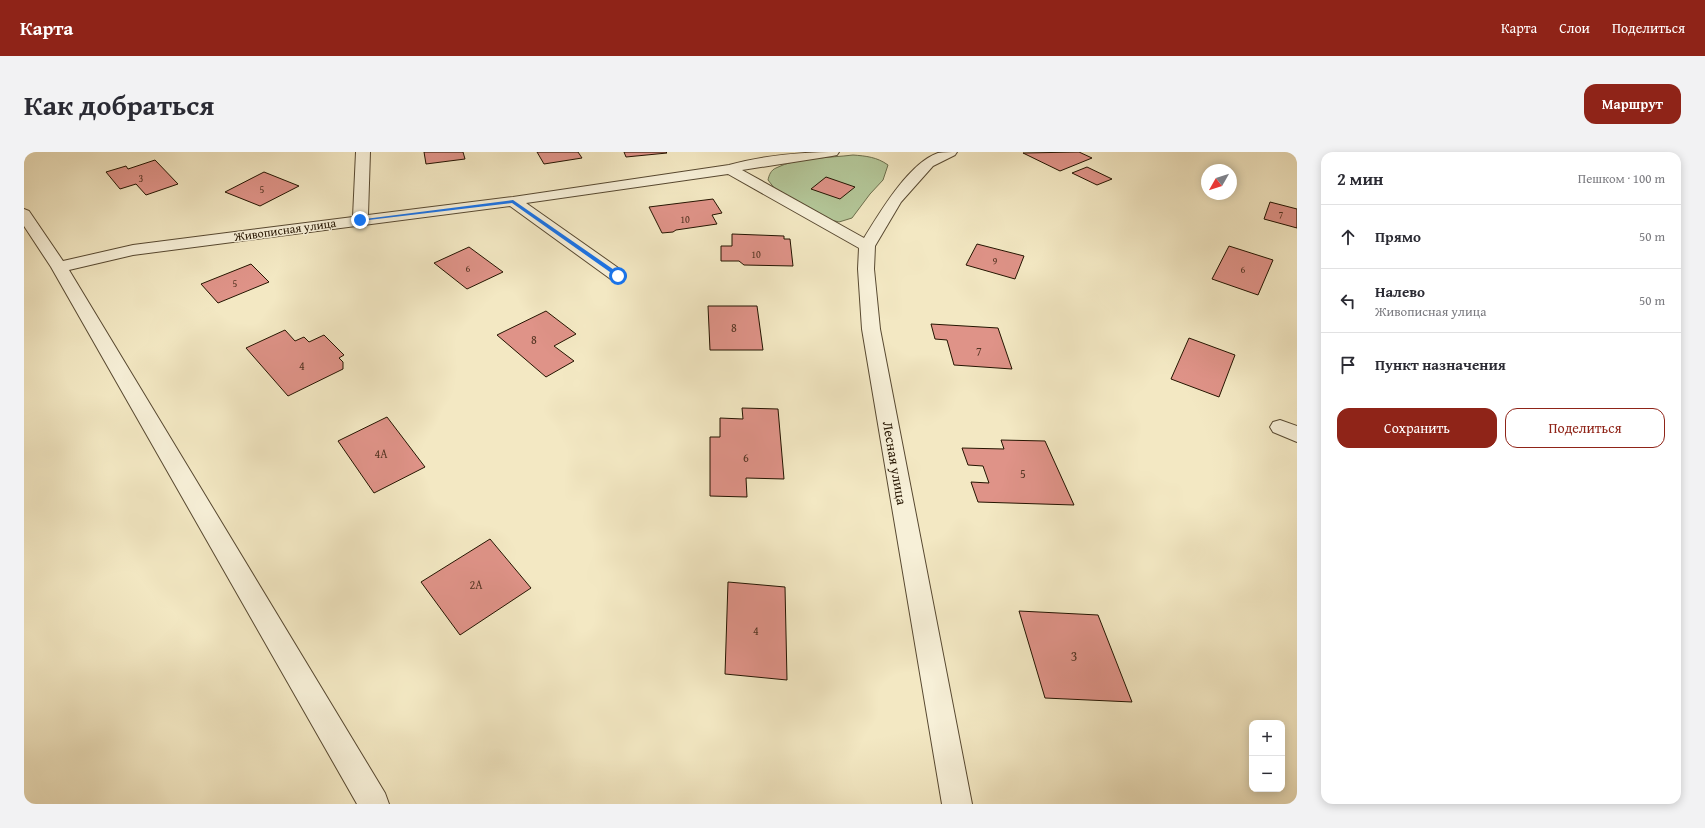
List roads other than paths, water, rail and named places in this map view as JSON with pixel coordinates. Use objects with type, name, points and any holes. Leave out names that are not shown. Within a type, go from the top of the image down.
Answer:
[{"type":"street","points":[[360,220],[363,152]]},
{"type":"street","points":[[740,152],[748,164]]},
{"type":"street","name":"Живописная улица","points":[[59,267],[133,250],[513,201],[730,169],[748,164],[832,152]]},
{"type":"street","name":"Лесная улица","points":[[950,152],[928,163],[895,200],[867,246],[866,269],[871,329],[957,804]]},
{"type":"street","points":[[730,169],[867,246]]},
{"type":"street","points":[[513,201],[618,276]]},
{"type":"street","points":[[24,214],[59,267],[374,804]]}]
